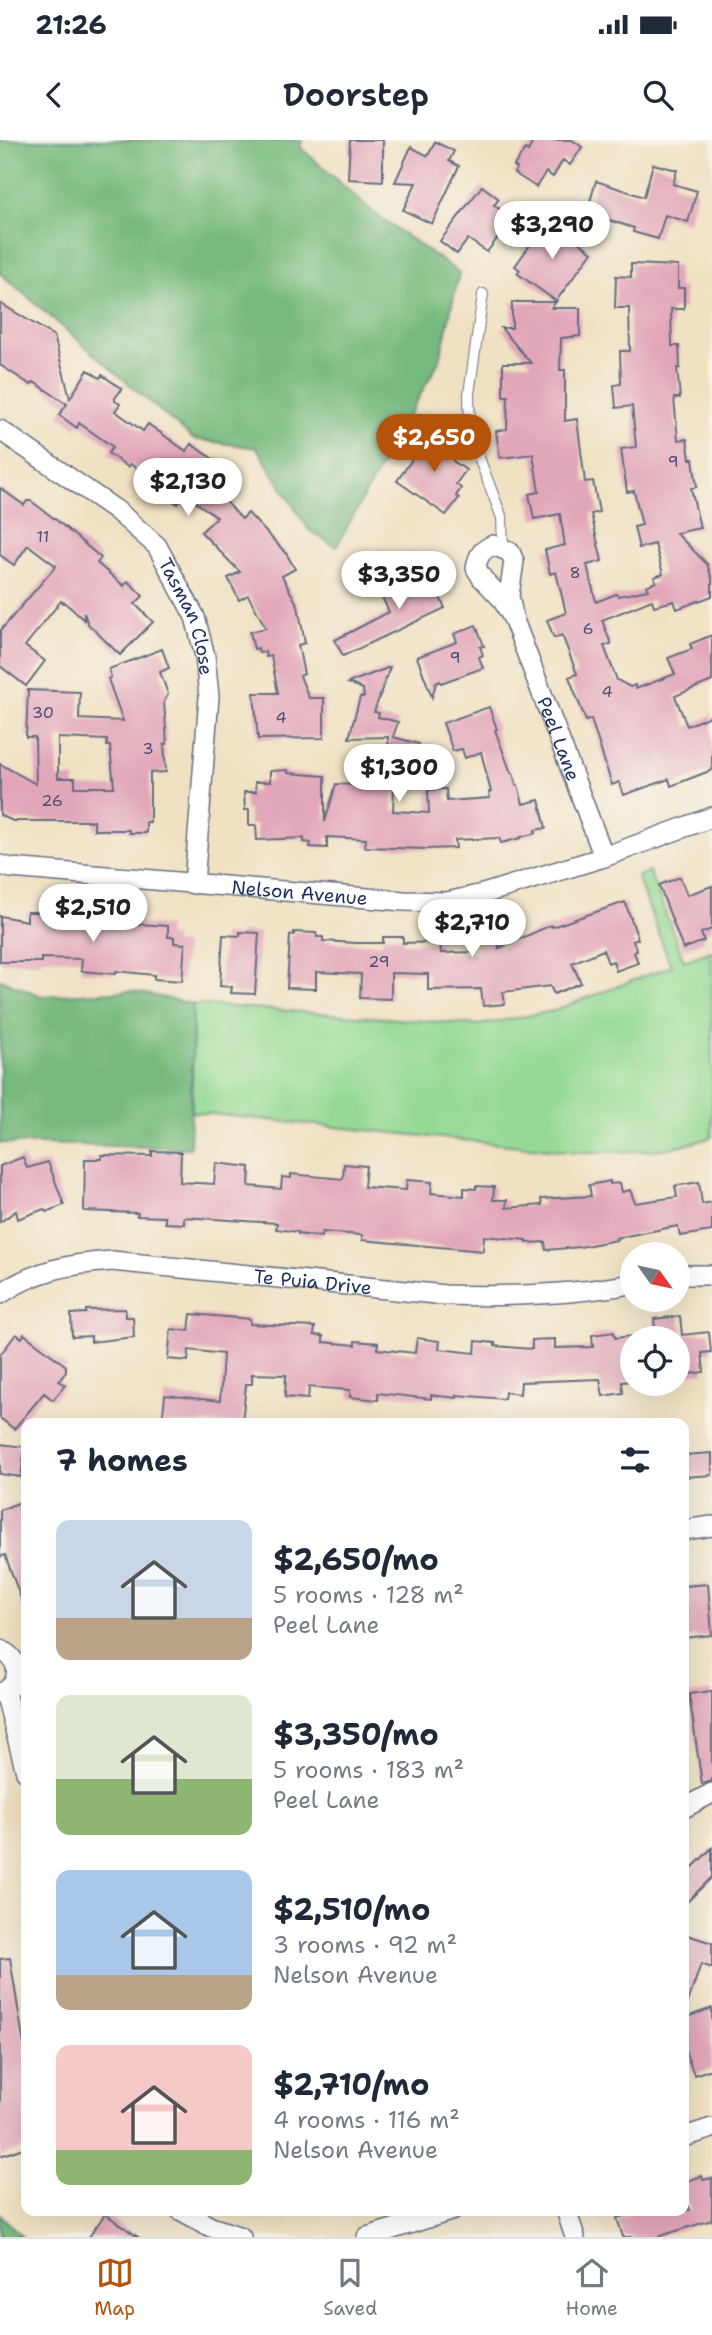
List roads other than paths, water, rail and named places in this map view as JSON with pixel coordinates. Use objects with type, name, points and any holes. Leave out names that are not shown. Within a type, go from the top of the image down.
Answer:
[{"type":"street","name":"Tasman Close","points":[[0,430],[116,510],[157,546],[195,617],[205,656],[209,697],[194,884]]},
{"type":"street","name":"Peel Lane","points":[[514,620],[509,596],[514,561],[510,552],[493,545],[482,550],[476,568],[502,599],[514,620],[604,857]]},
{"type":"street","name":"Nelson Avenue","points":[[0,865],[194,884],[447,902],[483,894],[604,857],[712,817]]},
{"type":"street","name":"Te Puia Drive","points":[[0,1294],[40,1273],[71,1264],[112,1261],[471,1296],[546,1295],[620,1285]]},
{"type":"street","points":[[690,1275],[712,1275]]},
{"type":"street","points":[[689,1529],[712,1527]]},
{"type":"street","points":[[0,1650],[21,1662],[15,1683],[3,1693],[21,1755]]},
{"type":"street","points":[[689,1805],[712,1793]]},
{"type":"street","points":[[689,2135],[712,2128]]},
{"type":"street","points":[[191,2216],[211,2227],[241,2237]]},
{"type":"street","points":[[367,2237],[435,2216]]},
{"type":"street","points":[[568,2216],[575,2237]]},
{"type":"lane","points":[[484,294],[469,394],[470,434],[502,518],[503,547]]}]
